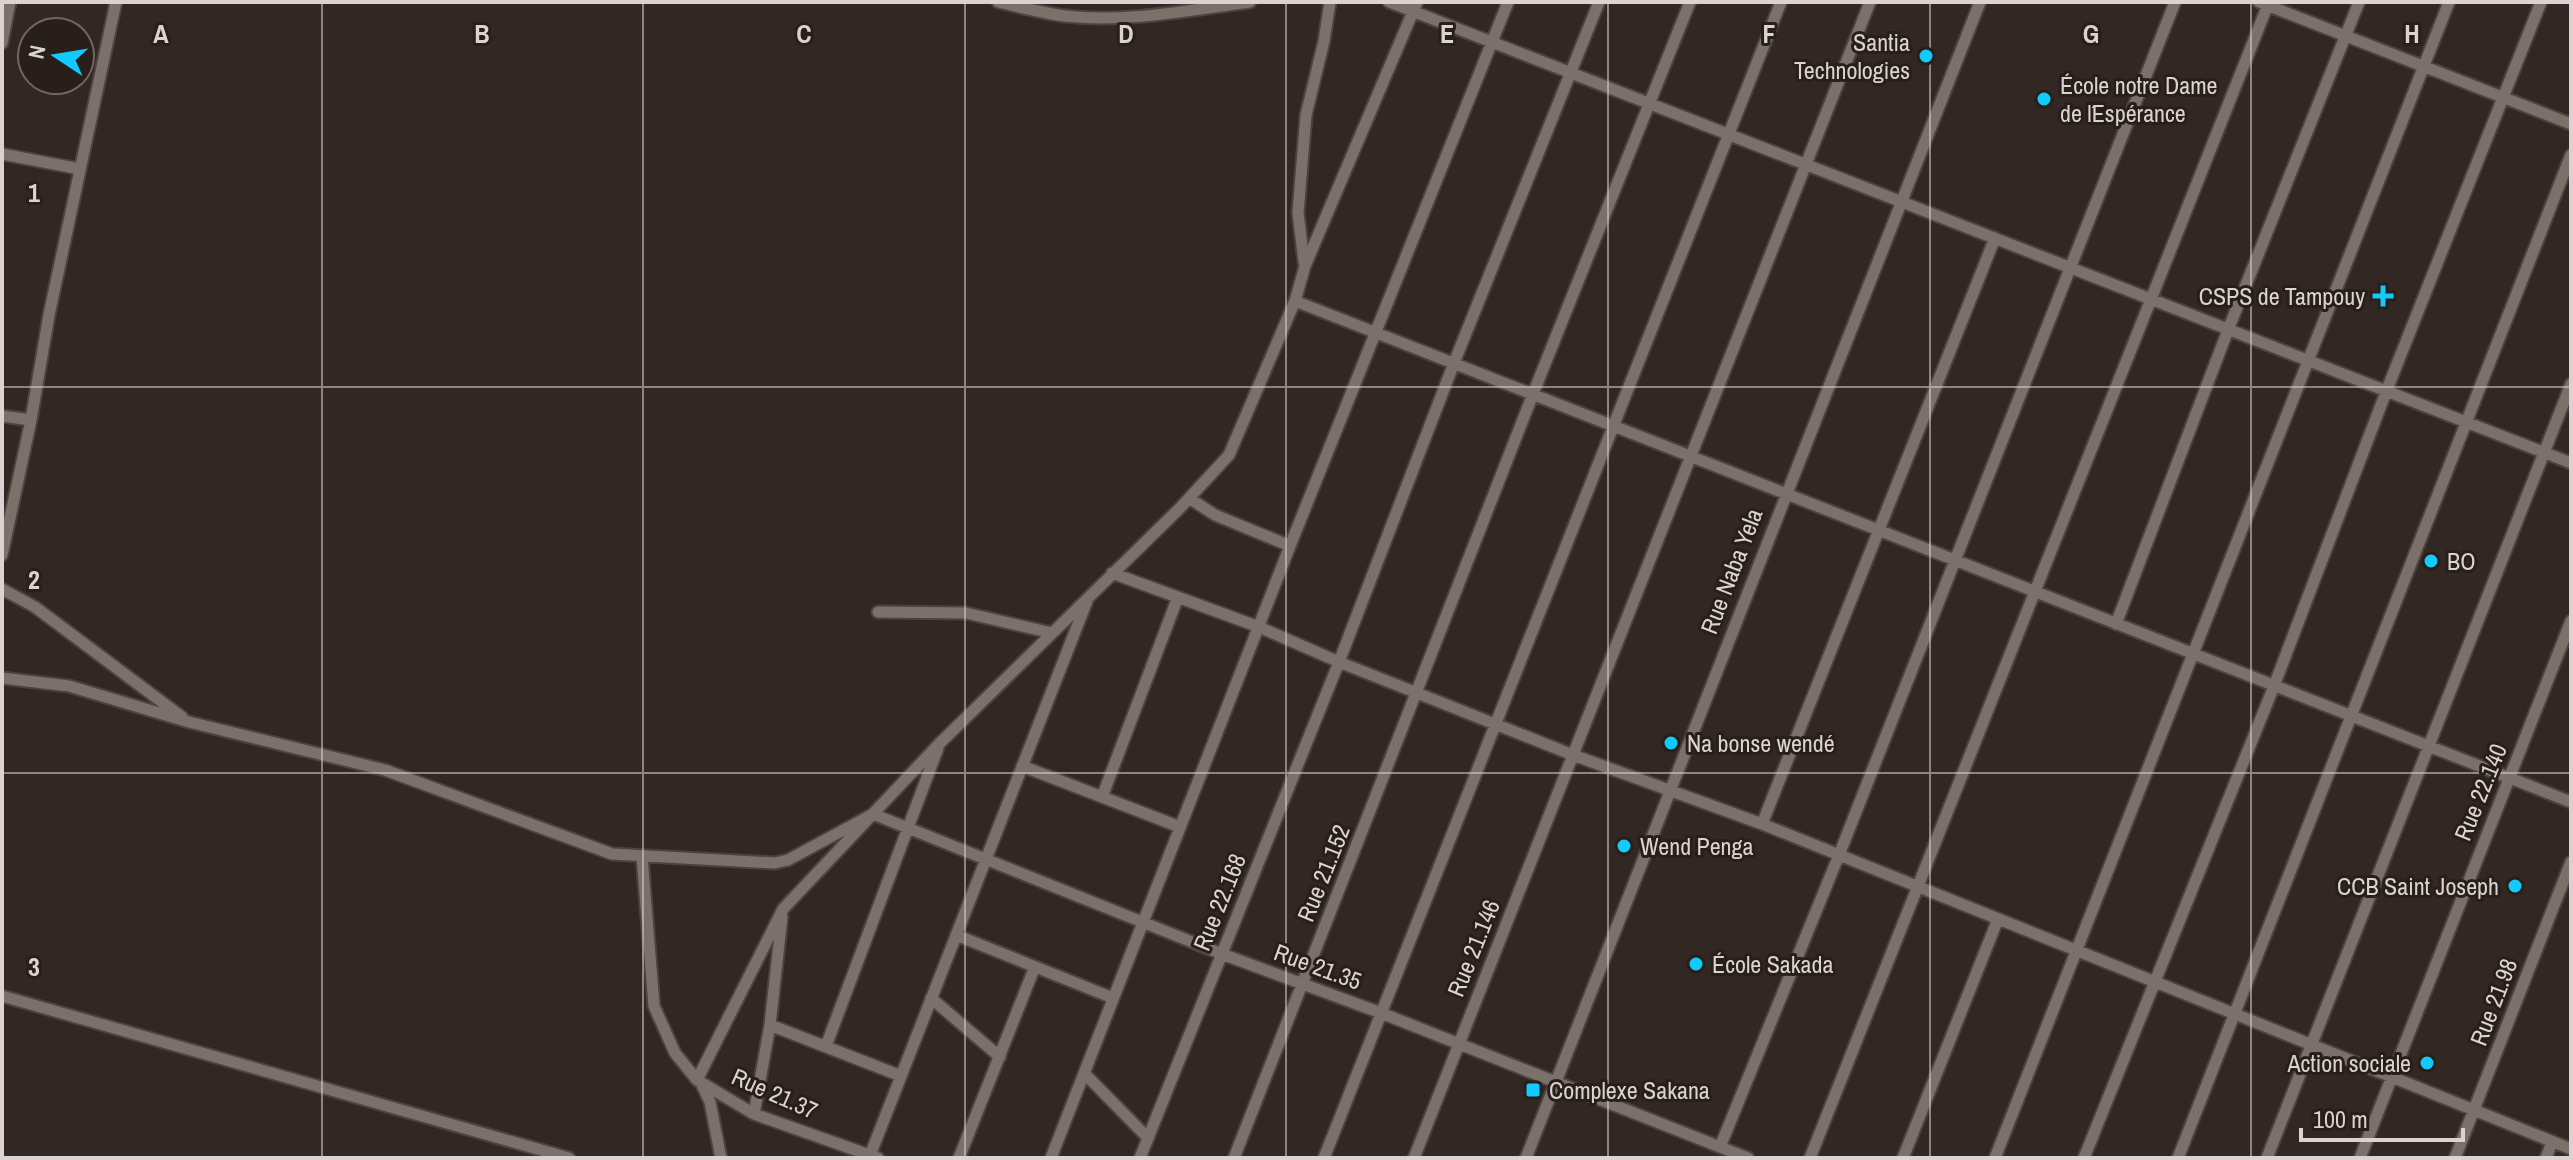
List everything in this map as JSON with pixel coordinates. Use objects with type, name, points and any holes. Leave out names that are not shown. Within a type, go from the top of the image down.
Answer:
[{"type":"street","points":[[2,43],[10,2]]},
{"type":"street","points":[[2,555],[31,420],[49,315],[116,2]]},
{"type":"street","points":[[998,2],[1066,16],[1115,17],[1143,17],[1250,2]]},
{"type":"street","points":[[1305,266],[1298,213],[1305,130],[1330,2]]},
{"type":"street","points":[[1389,2],[1415,7],[1492,42],[2571,463]]},
{"type":"street","points":[[1051,1158],[1290,546],[1508,2]]},
{"type":"street","name":"Rue 22.168","points":[[1140,1158],[1599,2]]},
{"type":"street","name":"Rue 21.152","points":[[1234,1158],[1690,2]]},
{"type":"street","points":[[1324,1158],[1781,2]]},
{"type":"street","name":"Rue 21.146","points":[[1414,1158],[1870,2]]},
{"type":"street","name":"Rue Naba Yela","points":[[1526,1158],[1980,2]]},
{"type":"street","points":[[1720,1147],[1839,855],[2175,2]]},
{"type":"street","points":[[2116,624],[2228,330],[2359,2]]},
{"type":"street","points":[[1995,1158],[2449,2]]},
{"type":"street","points":[[2084,1158],[2274,686],[2386,392],[2541,2]]},
{"type":"street","points":[[1810,1158],[2151,300],[2265,3],[2571,124]]},
{"type":"street","points":[[721,1158],[710,1102],[699,1081],[783,909],[939,744],[1229,455],[1415,7]]},
{"type":"street","points":[[2,154],[80,169]]},
{"type":"street","points":[[2178,1158],[2571,155]]},
{"type":"street","points":[[1762,824],[1995,238]]},
{"type":"street","points":[[1295,301],[2571,802]]},
{"type":"street","points":[[2267,1158],[2571,384]]},
{"type":"street","points":[[2,416],[31,420]]},
{"type":"street","points":[[1189,498],[1215,515],[1290,546]]},
{"type":"street","points":[[1112,573],[1259,627],[1573,755],[1762,824],[2571,1149]]},
{"type":"street","points":[[2,589],[35,607],[189,722]]},
{"type":"street","points":[[872,1157],[1088,597]]},
{"type":"street","points":[[1102,797],[1178,597]]},
{"type":"street","points":[[878,612],[958,612],[1052,633]]},
{"type":"street","name":"Rue 22.140","points":[[2360,1158],[2571,621]]},
{"type":"street","points":[[2,678],[69,686],[189,722],[385,770],[612,854],[775,863],[788,860],[873,814]]},
{"type":"street","points":[[826,1046],[939,744]]},
{"type":"street","points":[[1022,766],[1180,827]]},
{"type":"street","name":"Rue 21.35","points":[[873,814],[1143,923],[1459,1043],[1748,1158]]},
{"type":"street","name":"Rue 21.37","points":[[642,856],[654,1006],[675,1053],[699,1081],[754,1114],[872,1157]]},
{"type":"street","name":"Rue 21.98","points":[[2455,1158],[2571,862]]},
{"type":"street","points":[[754,1114],[770,1025],[783,909]]},
{"type":"street","points":[[1903,1158],[1998,919]]},
{"type":"street","points":[[956,935],[1034,969],[1113,998]]},
{"type":"street","points":[[959,1158],[1034,969]]},
{"type":"street","points":[[2,996],[569,1158]]},
{"type":"street","points":[[931,998],[1000,1057]]},
{"type":"street","points":[[770,1025],[901,1076]]},
{"type":"street","points":[[1084,1073],[1148,1138]]},
{"type":"street","points":[[2546,1158],[2552,1142]]},
{"type":"place","name":"Santia Technologies","points":[[1926,56]]},
{"type":"place","name":"École notre Dame de l´Espérance","points":[[2044,99]]},
{"type":"place","name":"CSPS de Tampouy","points":[[2383,296]]},
{"type":"place","name":"BO","points":[[2431,561]]},
{"type":"place","name":"Na bonse wendé","points":[[1671,743]]},
{"type":"place","name":"Wend Penga","points":[[1624,846]]},
{"type":"place","name":"CCB Saint Joseph","points":[[2515,886]]},
{"type":"place","name":"École Sakada","points":[[1696,964]]},
{"type":"place","name":"Action sociale","points":[[2427,1063]]},
{"type":"place","name":"Complexe Sakana","points":[[1533,1090]]}]
